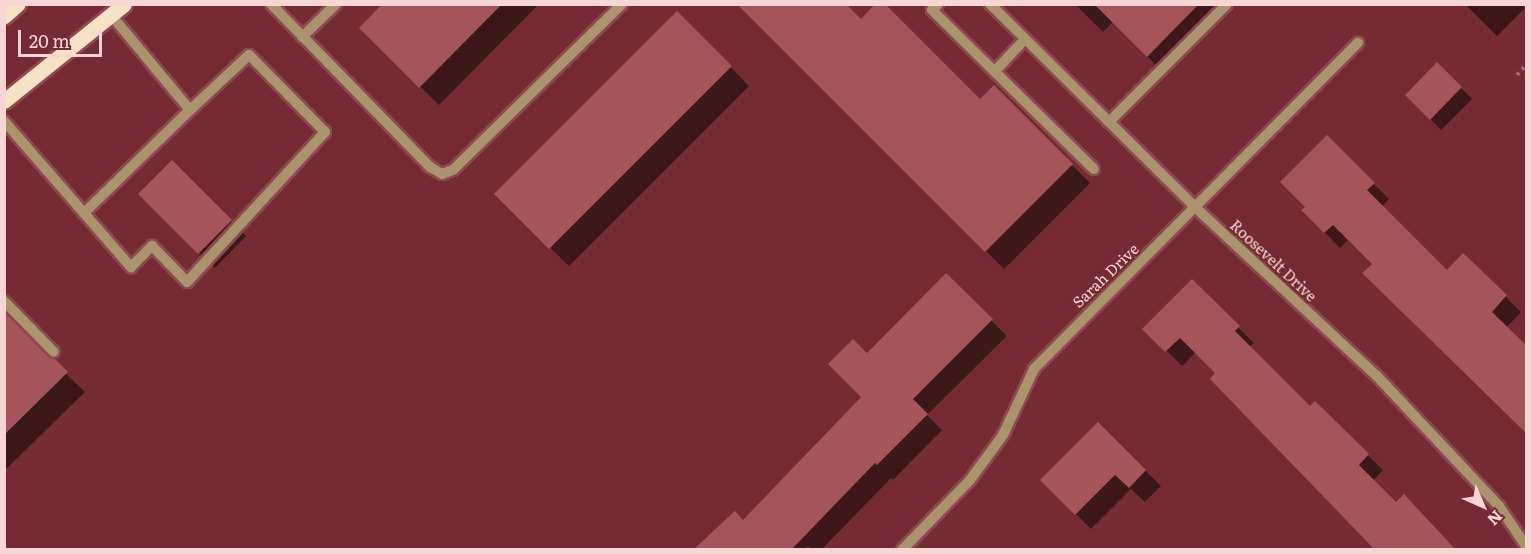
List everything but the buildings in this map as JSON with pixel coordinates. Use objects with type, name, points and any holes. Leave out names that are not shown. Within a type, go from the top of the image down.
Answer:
[{"type":"main road","points":[[4,16],[18,4]]},
{"type":"main road","points":[[4,101],[124,4]]},
{"type":"street","points":[[271,4],[430,167],[442,174],[453,170],[622,4]]},
{"type":"street","points":[[302,37],[336,4]]},
{"type":"street","name":"Roosevelt Drive","points":[[990,4],[1196,208],[1376,375],[1499,506],[1527,546]]},
{"type":"street","points":[[1109,122],[1227,4]]},
{"type":"street","points":[[932,6],[1094,169]]},
{"type":"street","points":[[111,15],[190,110]]},
{"type":"street","points":[[995,71],[1025,39]]},
{"type":"street","name":"Sarah Drive","points":[[902,549],[976,471],[1003,435],[1034,369],[1358,43]]},
{"type":"street","points":[[4,121],[84,213],[131,267],[152,246],[187,282],[324,132],[249,55],[84,213]]},
{"type":"street","points":[[4,301],[54,352]]},
{"type":"path","points":[[1517,75],[1527,65]]}]
